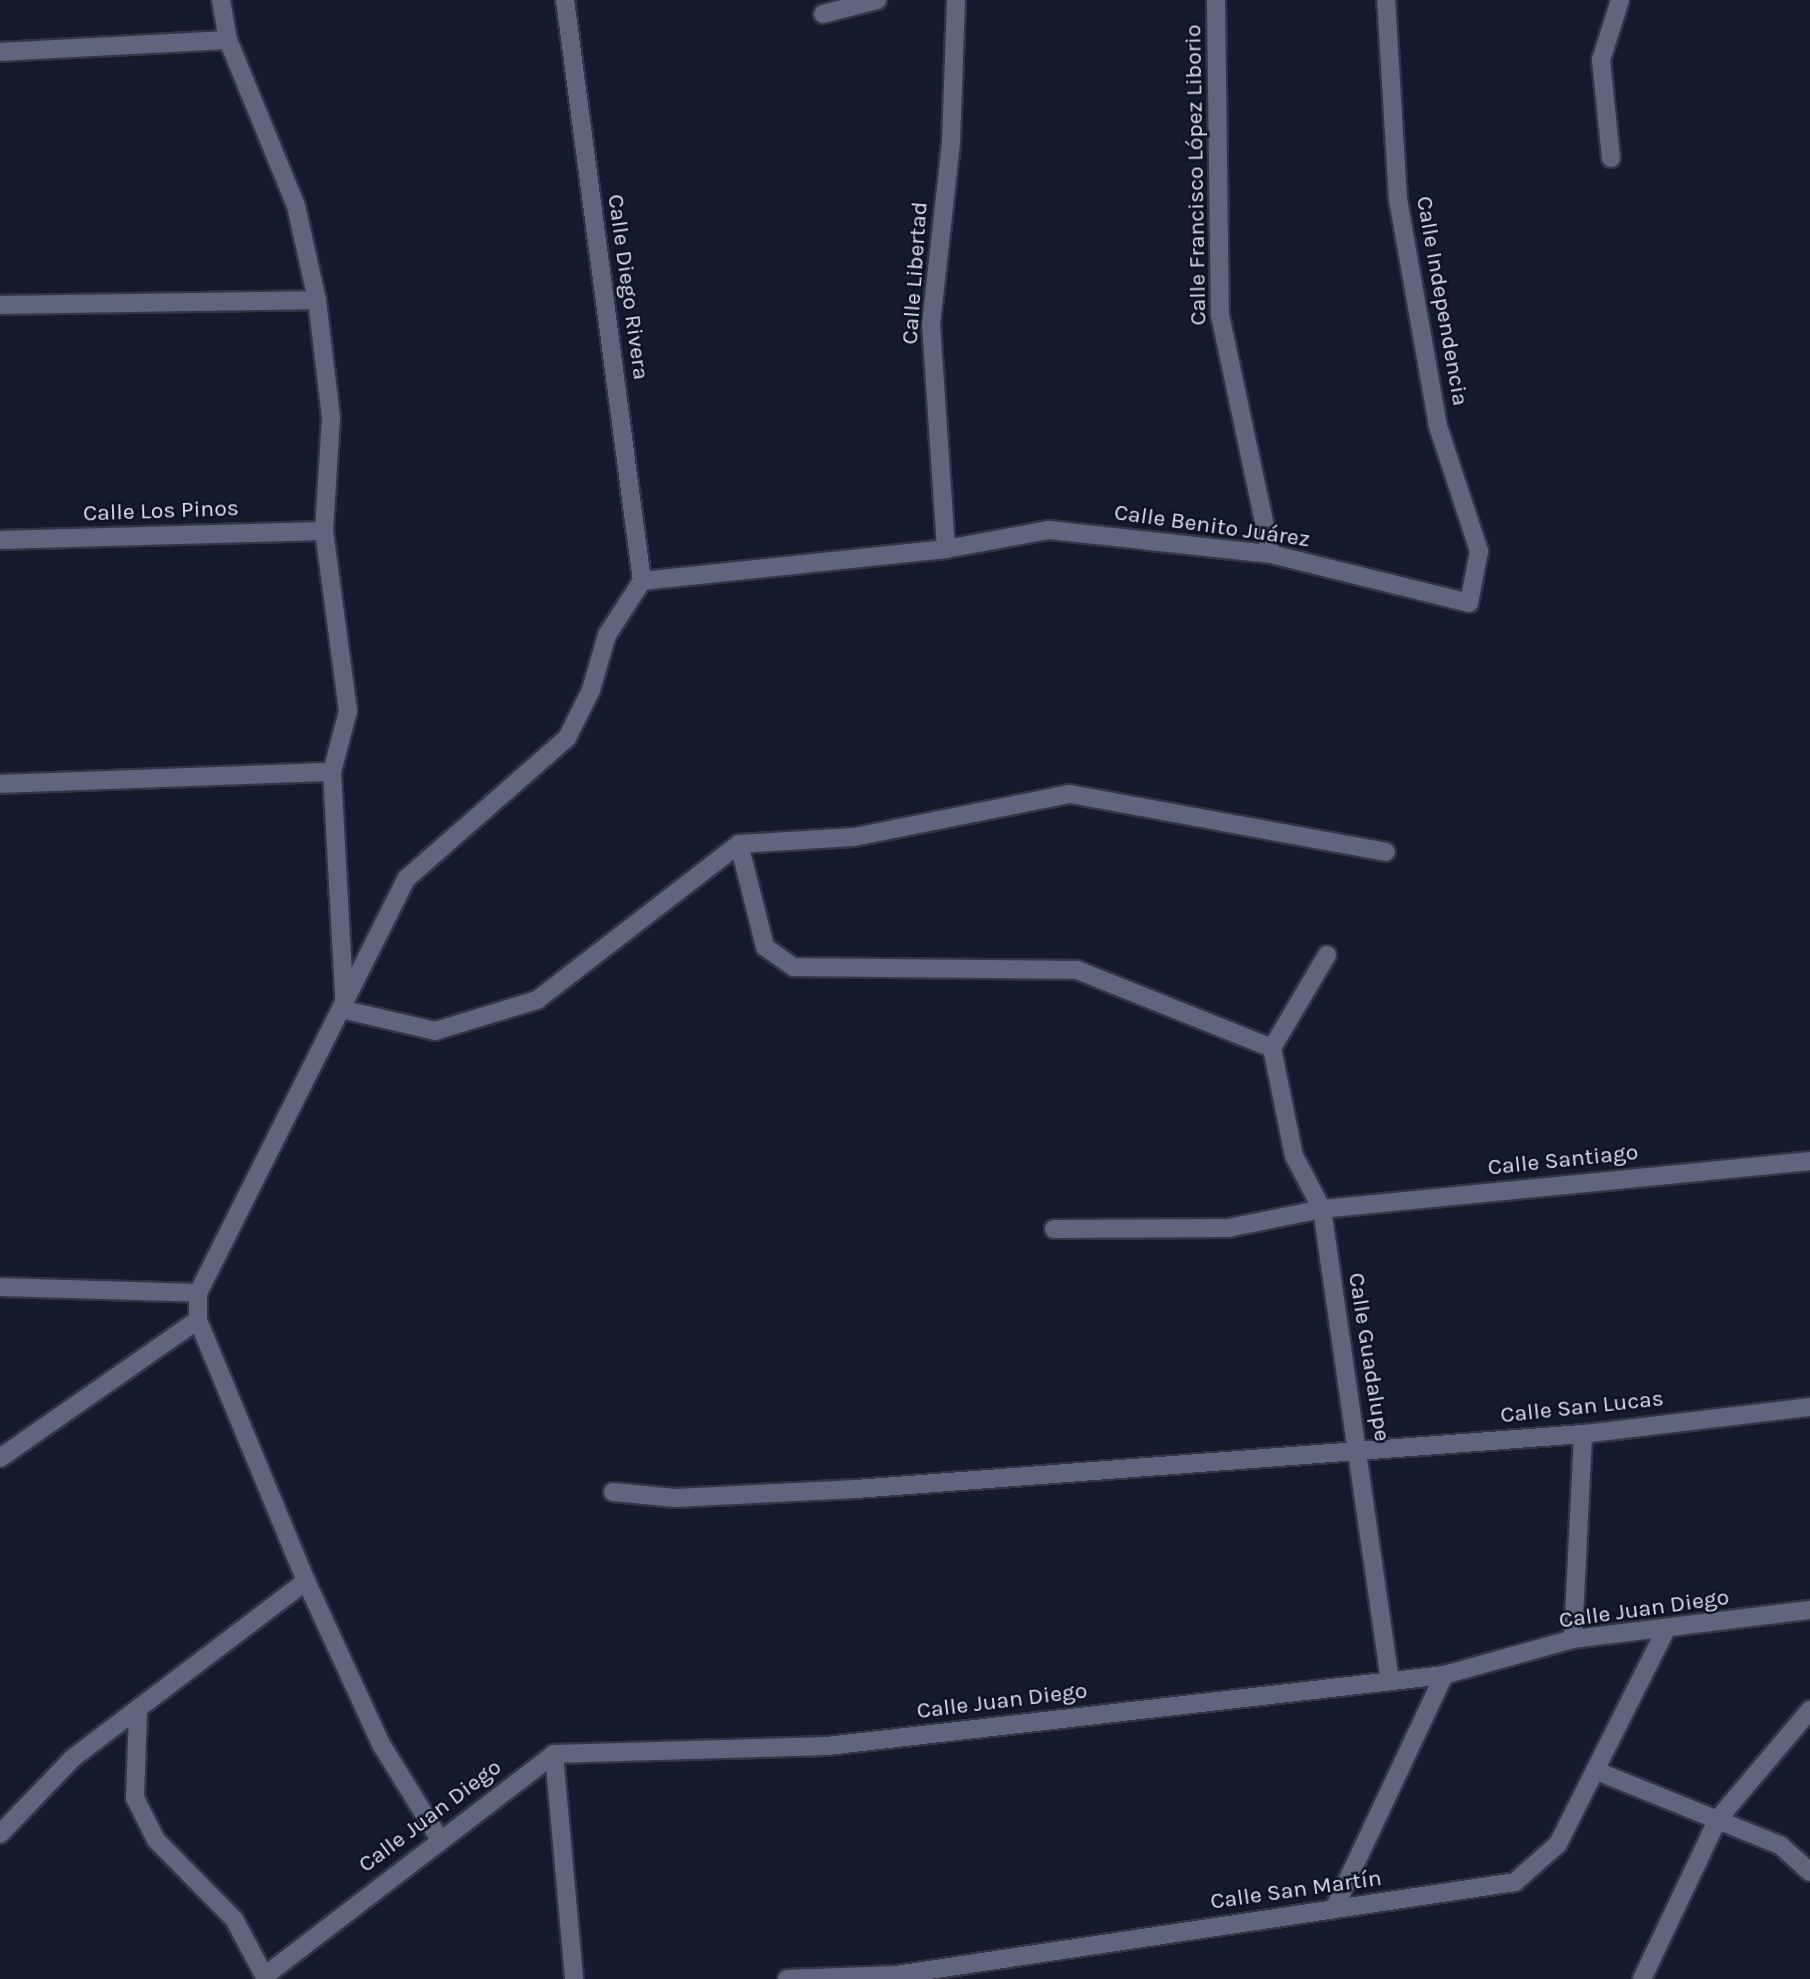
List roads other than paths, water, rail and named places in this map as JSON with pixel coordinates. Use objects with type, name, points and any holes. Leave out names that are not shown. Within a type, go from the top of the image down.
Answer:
[{"type":"street","points":[[222,0],[228,40],[296,206],[317,300],[331,417],[324,531],[348,711],[332,772],[345,1010]]},
{"type":"street","name":"Calle Diego Rivera","points":[[565,0],[642,581]]},
{"type":"street","points":[[823,14],[877,0]]},
{"type":"street","name":"Calle Libertad","points":[[946,549],[932,324],[951,143],[956,0]]},
{"type":"street","name":"Calle Francisco López Liborio","points":[[1216,0],[1220,315],[1271,554]]},
{"type":"street","name":"Calle Independencia","points":[[1386,0],[1398,200],[1438,426],[1479,551],[1468,603]]},
{"type":"street","points":[[1611,158],[1601,60],[1620,0]]},
{"type":"street","points":[[0,52],[228,40]]},
{"type":"street","points":[[0,305],[317,300]]},
{"type":"street","name":"Calle Benito Juárez","points":[[642,581],[946,549],[1049,530],[1271,554],[1468,603]]},
{"type":"street","name":"Calle Los Pinos","points":[[0,540],[324,531]]},
{"type":"street","points":[[439,1838],[381,1744],[306,1581],[198,1320],[198,1293],[345,1010],[407,878],[567,738],[591,690],[607,635],[642,581]]},
{"type":"street","points":[[0,785],[332,772]]},
{"type":"street","points":[[345,1010],[435,1031],[537,1000],[739,844],[854,837],[1070,794],[1386,852]]},
{"type":"street","points":[[739,844],[765,947],[793,967],[1077,970],[1272,1048],[1326,955]]},
{"type":"street","name":"Calle Guadalupe","points":[[1272,1048],[1294,1156],[1322,1209],[1359,1451],[1390,1681]]},
{"type":"street","name":"Calle Santiago","points":[[1054,1229],[1228,1228],[1322,1209],[1810,1161]]},
{"type":"street","points":[[0,1287],[198,1293]]},
{"type":"street","points":[[0,1458],[198,1320]]},
{"type":"street","name":"Calle San Lucas","points":[[614,1492],[676,1498],[856,1489],[1583,1434],[1810,1407]]},
{"type":"street","points":[[1573,1639],[1583,1434]]},
{"type":"street","points":[[0,1834],[73,1758],[138,1712],[306,1581]]},
{"type":"street","name":"Calle Juan Diego","points":[[266,1977],[439,1838],[554,1754],[827,1746],[1444,1675],[1573,1639],[1810,1610]]},
{"type":"street","name":"Calle San Martín","points":[[787,1979],[896,1975],[1515,1882],[1558,1844],[1599,1772],[1666,1629]]},
{"type":"street","points":[[1334,1909],[1444,1675]]},
{"type":"street","points":[[1642,1979],[1718,1819],[1810,1710]]},
{"type":"street","points":[[138,1712],[135,1798],[150,1830],[234,1919],[266,1977]]},
{"type":"street","points":[[554,1754],[574,1979]]},
{"type":"street","points":[[1599,1772],[1780,1845],[1810,1872]]}]
